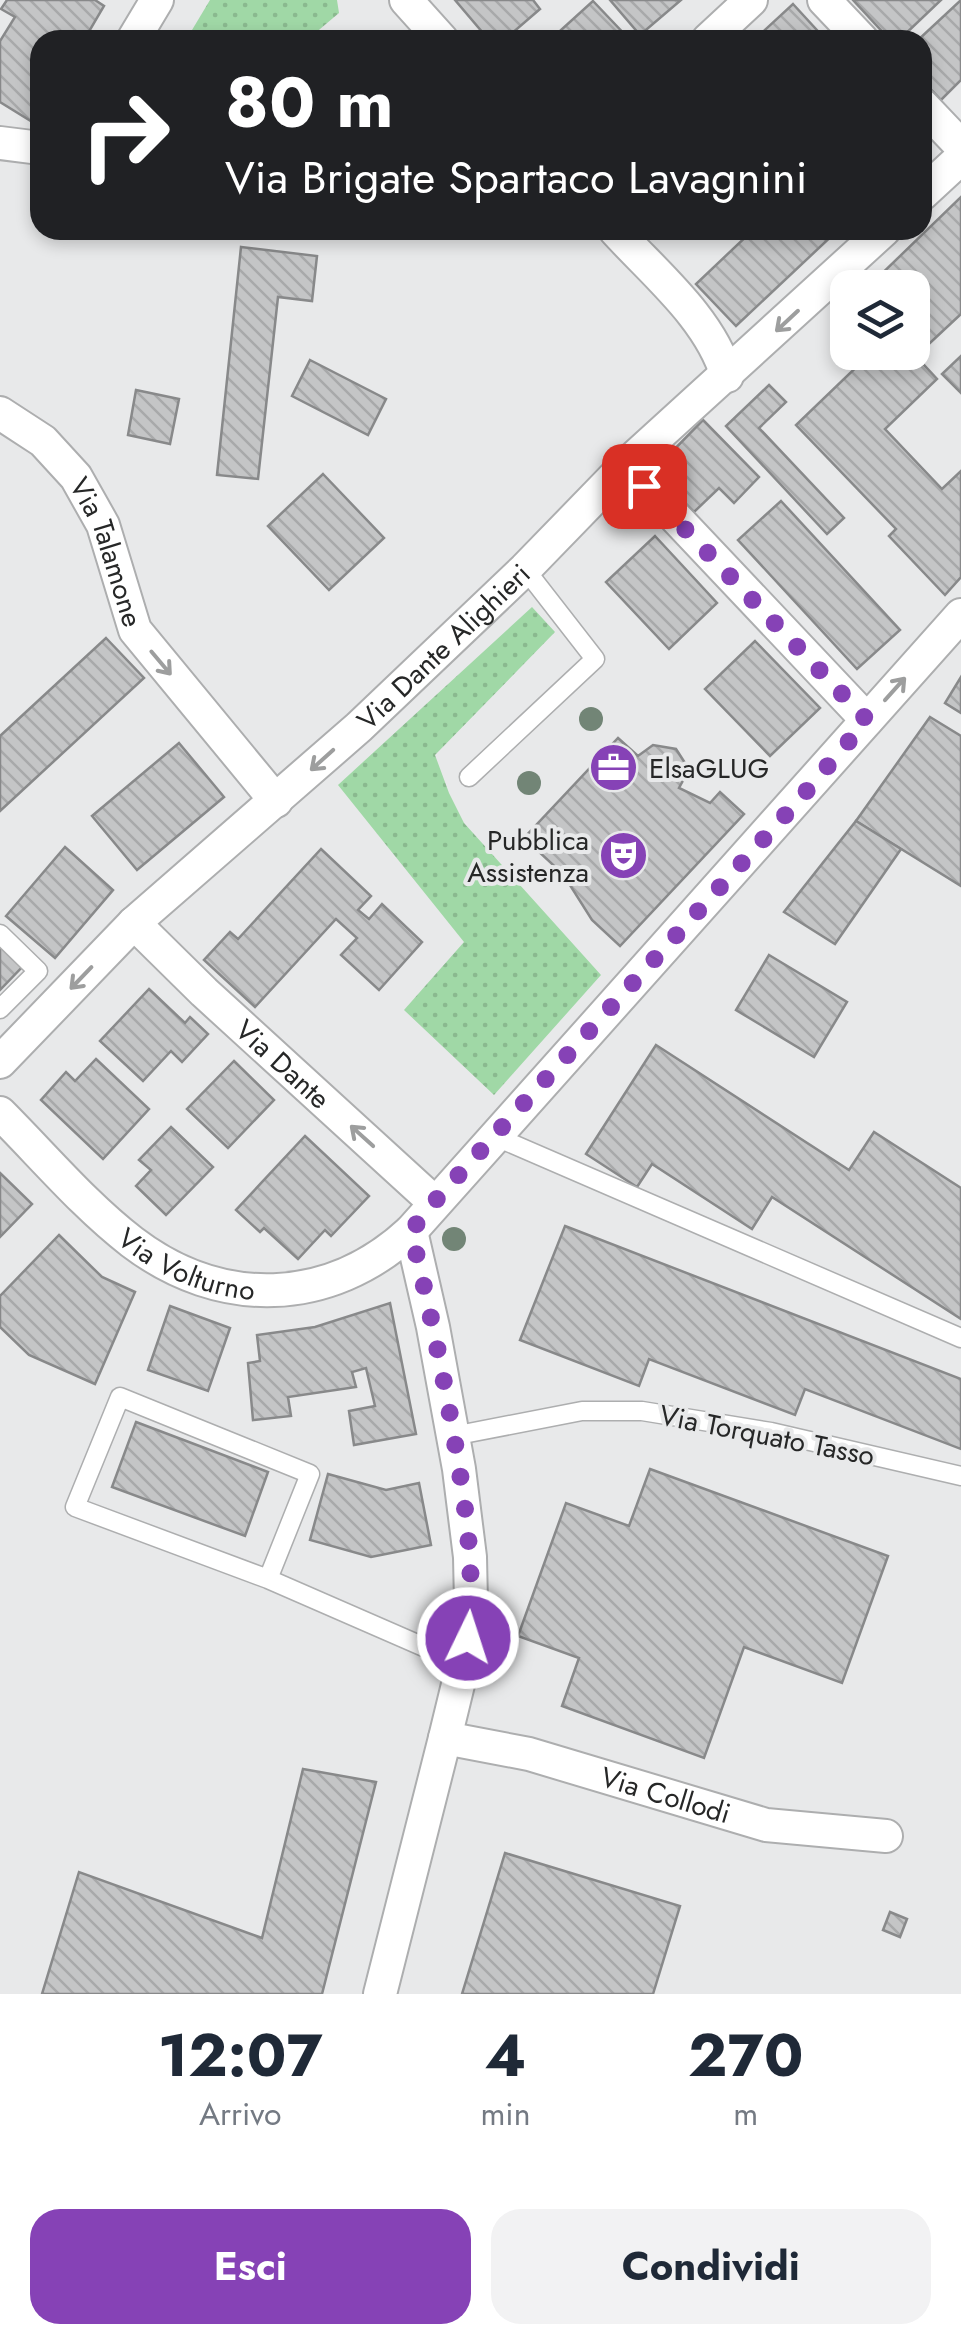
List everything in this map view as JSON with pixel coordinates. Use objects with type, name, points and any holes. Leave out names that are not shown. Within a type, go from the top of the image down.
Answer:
[{"type":"street","points":[[139,30],[157,0]]},
{"type":"street","points":[[406,0],[433,30]]},
{"type":"street","points":[[719,30],[751,0]]},
{"type":"street","points":[[824,0],[852,30]]},
{"type":"street","points":[[932,115],[961,146]]},
{"type":"street","points":[[0,142],[30,146]]},
{"type":"street","points":[[932,185],[961,158]]},
{"type":"street","points":[[624,240],[699,323],[713,342],[727,376]]},
{"type":"street","name":"Via Dante Alighieri","points":[[0,1062],[134,924],[276,801],[525,569],[626,466],[873,240]]},
{"type":"street","name":"Via Talamone","points":[[0,413],[44,441],[76,476],[109,541],[135,630],[276,801]]},
{"type":"street","points":[[626,466],[867,720]]},
{"type":"street","name":"Via Volturno","points":[[0,1114],[132,1242],[174,1268],[214,1283],[269,1290],[318,1285],[366,1265],[411,1232],[961,615]]},
{"type":"street","name":"Via Dante","points":[[134,924],[434,1202]]},
{"type":"street","points":[[380,1994],[446,1738],[462,1664],[471,1582],[454,1436],[411,1232]]},
{"type":"street","name":"Via Collodi","points":[[446,1738],[529,1754],[766,1825],[886,1836]]},
{"type":"lane","points":[[469,777],[595,659],[525,569]]},
{"type":"lane","points":[[0,934],[38,970],[0,1010]]},
{"type":"lane","points":[[494,1136],[961,1338]]},
{"type":"lane","points":[[268,1579],[310,1474],[120,1397],[76,1507],[268,1579],[462,1664]]},
{"type":"lane","name":"Via Torquato Tasso","points":[[454,1436],[582,1412],[642,1411],[771,1432],[961,1476]]},
{"type":"green space","points":[[210,0],[337,0],[339,13],[319,30],[192,30]]},
{"type":"green space","points":[[532,607],[555,632],[435,755],[464,823],[601,975],[494,1095],[404,1010],[464,942],[338,785]]},
{"type":"building","points":[[7,0],[95,0],[104,6],[90,30],[30,30],[30,121],[0,102],[0,41],[15,17],[1,9]]},
{"type":"building","points":[[455,0],[533,0],[540,9],[516,30],[480,30]]},
{"type":"building","points":[[610,0],[681,0],[646,30],[636,30]]},
{"type":"building","points":[[853,0],[941,0],[910,30],[881,30]]},
{"type":"building","points":[[961,0],[961,80],[941,100],[932,91],[932,30],[929,30]]},
{"type":"building","points":[[593,1],[621,30],[561,30]]},
{"type":"building","points":[[793,4],[817,30],[765,30]]},
{"type":"building","points":[[961,197],[961,314],[930,343],[930,270],[886,270],[917,240],[932,240],[932,225]]},
{"type":"building","points":[[742,240],[827,240],[736,326],[696,284]]},
{"type":"building","points":[[241,247],[317,256],[312,301],[278,297],[258,479],[217,475]]},
{"type":"building","points":[[961,356],[961,393],[942,374]]},
{"type":"building","points":[[310,360],[386,399],[368,435],[292,396]]},
{"type":"building","points":[[853,370],[929,370],[937,379],[885,429],[942,489],[961,471],[961,577],[945,595],[889,536],[896,529],[796,425]]},
{"type":"building","points":[[769,385],[786,402],[759,428],[844,518],[827,534],[726,426]]},
{"type":"building","points":[[136,390],[179,399],[170,444],[128,435]]},
{"type":"building","points":[[703,420],[759,477],[734,503],[719,488],[694,512],[653,471]]},
{"type":"building","points":[[323,474],[384,538],[329,590],[268,526]]},
{"type":"building","points":[[781,501],[900,630],[857,669],[738,540]]},
{"type":"building","points":[[655,536],[717,603],[669,649],[606,582]]},
{"type":"building","points":[[106,638],[144,678],[0,811],[0,736]]},
{"type":"building","points":[[755,641],[820,708],[770,756],[705,689]]},
{"type":"building","points":[[961,677],[961,713],[945,703]]},
{"type":"building","points":[[930,717],[961,736],[961,886],[856,821]]},
{"type":"building","name":"Pubblica Assistenza","points":[[618,738],[638,756],[653,745],[676,749],[685,763],[686,775],[679,788],[710,803],[720,792],[744,814],[620,946],[592,920],[563,874],[524,838]]},
{"type":"building","points":[[179,743],[224,797],[137,870],[92,816]]},
{"type":"building","points":[[856,821],[901,849],[835,944],[784,912]]},
{"type":"building","points":[[65,847],[113,890],[55,958],[6,916]]},
{"type":"building","points":[[321,849],[371,896],[358,910],[369,919],[382,904],[422,942],[379,990],[341,955],[357,938],[336,919],[255,1007],[204,960],[230,932],[238,939]]},
{"type":"building","points":[[0,940],[25,964],[0,990]]},
{"type":"building","points":[[769,955],[847,1002],[814,1057],[736,1010]]},
{"type":"building","points":[[149,989],[185,1023],[190,1017],[208,1034],[182,1062],[171,1051],[143,1081],[100,1041]]},
{"type":"building","points":[[656,1045],[849,1170],[874,1132],[961,1188],[961,1319],[772,1197],[752,1229],[652,1164],[637,1187],[586,1154]]},
{"type":"building","points":[[96,1059],[149,1109],[103,1159],[41,1100],[66,1072],[75,1081]]},
{"type":"building","points":[[234,1061],[274,1100],[228,1148],[187,1109]]},
{"type":"building","points":[[171,1127],[213,1167],[166,1215],[136,1186],[151,1170],[139,1160]]},
{"type":"building","points":[[305,1136],[369,1196],[331,1236],[325,1230],[298,1259],[264,1228],[260,1232],[236,1210]]},
{"type":"building","points":[[0,1173],[32,1204],[0,1237]]},
{"type":"building","points":[[565,1226],[961,1379],[961,1449],[805,1389],[795,1415],[649,1359],[639,1386],[520,1340]]},
{"type":"building","points":[[59,1235],[102,1277],[135,1292],[95,1384],[29,1355],[0,1327],[0,1296]]},
{"type":"building","points":[[390,1303],[416,1434],[354,1445],[349,1411],[375,1406],[366,1368],[352,1372],[356,1387],[288,1397],[291,1416],[253,1420],[248,1363],[260,1361],[257,1335],[315,1327]]},
{"type":"building","points":[[170,1306],[230,1328],[208,1391],[148,1370]]},
{"type":"building","points":[[136,1422],[268,1472],[245,1536],[112,1487]]},
{"type":"building","points":[[650,1469],[888,1556],[842,1683],[744,1647],[704,1758],[562,1706],[579,1658],[518,1636],[566,1503],[629,1526]]},
{"type":"building","points":[[328,1474],[386,1490],[419,1483],[431,1545],[371,1557],[310,1540]]},
{"type":"building","points":[[303,1769],[376,1782],[322,1994],[42,1994],[79,1872],[262,1938]]},
{"type":"building","points":[[505,1853],[680,1906],[653,1994],[462,1994]]},
{"type":"building","points":[[890,1912],[907,1919],[900,1937],[883,1930]]},
{"type":"place","name":"ElsaGLUG","points":[[614,768]]},
{"type":"place","name":"Pubblica Assistenza","points":[[624,856]]},
{"type":"route","points":[[468,1638],[470,1558],[459,1469],[411,1232],[867,720],[644,486]]}]
